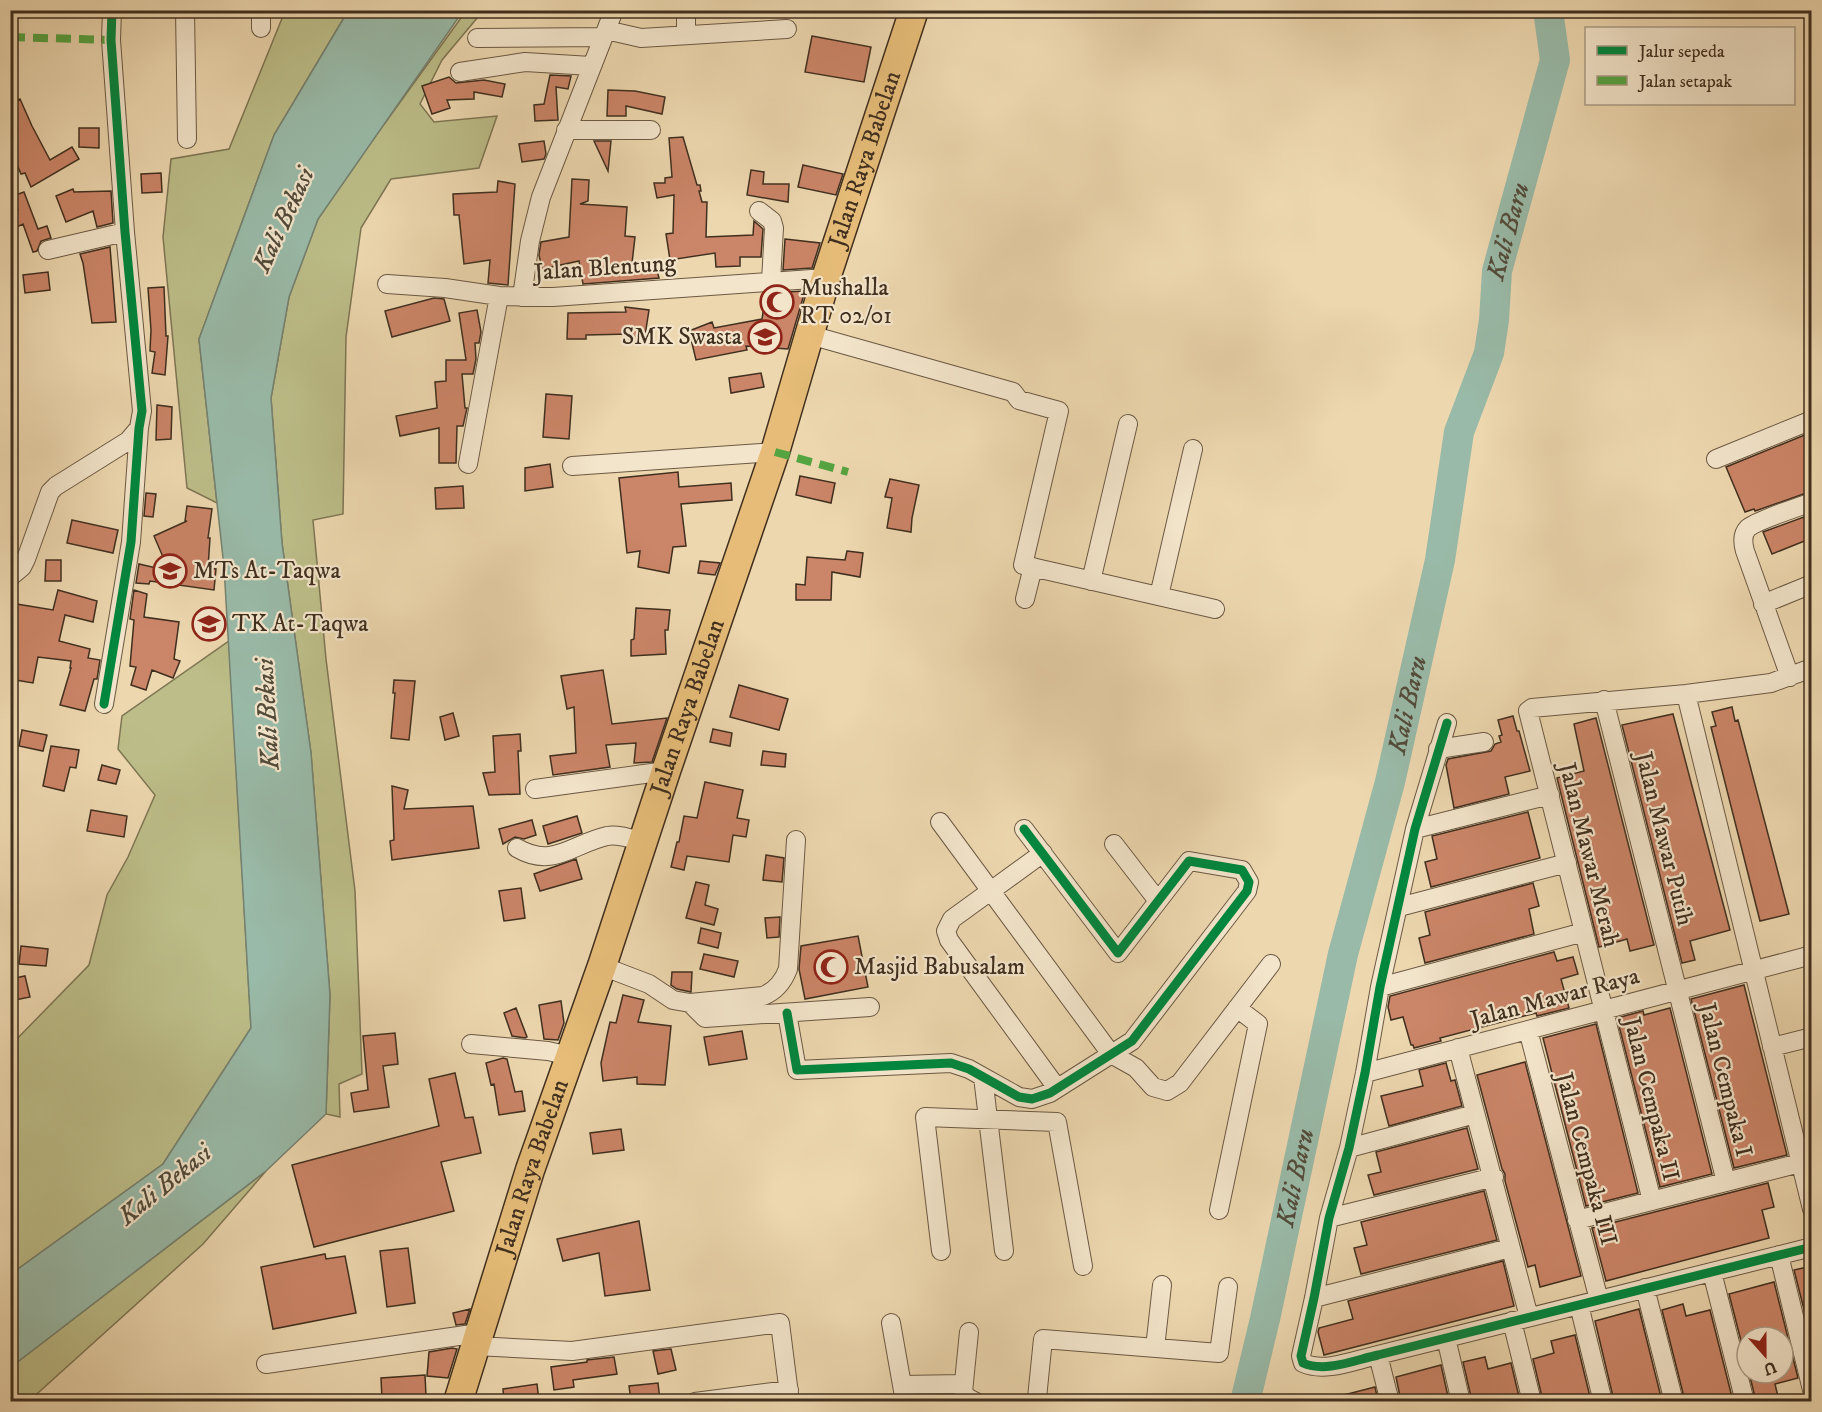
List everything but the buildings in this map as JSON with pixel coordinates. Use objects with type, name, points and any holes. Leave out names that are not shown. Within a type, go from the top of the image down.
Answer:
[{"type":"main road","name":"Jalan Raya Babelan","points":[[458,1401],[530,1170],[603,966],[666,771],[775,452],[826,278],[914,10]]},
{"type":"street","points":[[104,704],[131,542],[142,411],[125,232],[111,40],[112,10]]},
{"type":"street","points":[[185,10],[187,139]]},
{"type":"street","points":[[522,297],[530,241],[541,197],[614,10]]},
{"type":"street","points":[[686,10],[686,35]]},
{"type":"street","points":[[477,38],[605,33],[641,38],[787,29]]},
{"type":"street","points":[[460,72],[525,62],[591,66]]},
{"type":"street","points":[[566,130],[651,130]]},
{"type":"street","points":[[759,211],[772,221],[774,228],[771,280]]},
{"type":"street","points":[[48,250],[125,232]]},
{"type":"street","name":"Jalan Blentung","points":[[387,284],[446,288],[499,296],[553,297],[771,280],[826,278]]},
{"type":"street","points":[[468,464],[499,296]]},
{"type":"street","points":[[810,335],[1013,392],[1019,400],[1059,411],[1023,565],[1215,609]]},
{"type":"street","points":[[1716,459],[1812,420]]},
{"type":"street","points":[[1091,581],[1128,424]]},
{"type":"street","points":[[10,577],[22,567],[26,559],[50,492],[128,441],[139,428]]},
{"type":"street","points":[[1159,596],[1193,449]]},
{"type":"street","points":[[572,466],[775,452]]},
{"type":"street","points":[[1790,677],[1745,551],[1744,535],[1748,528],[1812,502]]},
{"type":"street","points":[[1025,599],[1033,567]]},
{"type":"street","points":[[1763,604],[1812,584]]},
{"type":"street","points":[[1604,700],[1772,683],[1812,668]]},
{"type":"street","points":[[1686,693],[1812,1209]]},
{"type":"street","name":"Jalan Mawar Merah","points":[[1604,700],[1532,708],[1528,711],[1604,1010]]},
{"type":"street","name":"Jalan Mawar Putih","points":[[1604,700],[1677,990]]},
{"type":"street","points":[[1447,723],[1415,829],[1380,987],[1366,1072],[1349,1148],[1329,1218],[1300,1356],[1303,1363],[1313,1367],[1327,1366],[1378,1355],[1812,1247]]},
{"type":"street","points":[[1438,748],[1484,742]]},
{"type":"street","points":[[535,789],[666,771]]},
{"type":"street","points":[[1415,829],[1550,795]]},
{"type":"street","points":[[940,822],[1111,1054],[1136,1068],[1153,1087],[1167,1091],[1180,1083],[1270,964]]},
{"type":"street","points":[[787,1012],[796,1070],[951,1063],[969,1069],[1019,1097],[1032,1099],[1057,1088],[1132,1041],[1247,891],[1249,882],[1242,870],[1189,861],[1118,953],[1024,829]]},
{"type":"street","points":[[517,848],[528,855],[544,857],[569,851],[606,836],[620,836],[644,842]]},
{"type":"street","points":[[603,966],[649,984],[673,1000],[690,1003],[763,996],[778,987],[788,969],[796,840]]},
{"type":"street","points":[[1114,844],[1158,901]]},
{"type":"street","points":[[1043,853],[952,919],[946,932],[949,940],[1057,1088]]},
{"type":"street","points":[[1399,907],[1567,863]]},
{"type":"street","points":[[1380,987],[1584,932]]},
{"type":"street","name":"Jalan Mawar Raya","points":[[1366,1072],[1812,955]]},
{"type":"street","name":"Jalan Cempaka I","points":[[1677,990],[1726,1182]]},
{"type":"street","points":[[690,1003],[705,1018],[870,1007]]},
{"type":"street","points":[[1219,1210],[1258,1024],[1238,1008]]},
{"type":"street","name":"Jalan Cempaka II","points":[[1604,1010],[1652,1201]]},
{"type":"street","name":"Jalan Cempaka III","points":[[1527,1030],[1599,1300]]},
{"type":"street","points":[[1772,1047],[1812,1037]]},
{"type":"street","points":[[471,1044],[548,1051],[570,1056]]},
{"type":"street","points":[[1458,1048],[1494,1177],[1510,1248],[1532,1401]]},
{"type":"street","points":[[983,1077],[1004,1251]]},
{"type":"street","points":[[1349,1148],[1475,1114]]},
{"type":"street","points":[[941,1251],[925,1117],[1057,1122],[1083,1266]]},
{"type":"street","points":[[1577,1220],[1800,1163]]},
{"type":"street","points":[[1329,1218],[1494,1177]]},
{"type":"street","points":[[1314,1298],[1510,1248]]},
{"type":"street","points":[[1779,1255],[1812,1390]]},
{"type":"street","points":[[1712,1272],[1745,1401]]},
{"type":"street","points":[[1155,1348],[1162,1285]]},
{"type":"street","points":[[1034,1401],[1037,1398],[1043,1339],[1219,1353],[1228,1287]]},
{"type":"street","points":[[1645,1288],[1674,1401]]},
{"type":"street","points":[[1579,1305],[1603,1401]]},
{"type":"street","points":[[266,1364],[477,1339],[572,1351],[780,1323],[789,1396],[694,1401]]},
{"type":"street","points":[[891,1323],[903,1393],[963,1384]]},
{"type":"street","points":[[969,1332],[963,1392],[968,1398],[976,1401]]},
{"type":"street","points":[[1446,1338],[1461,1401]]},
{"type":"street","points":[[1378,1355],[1390,1401]]},
{"type":"green space","points":[[285,11],[348,11],[274,135],[199,339],[217,503],[187,488],[163,237],[171,159],[229,149]]},
{"type":"green space","points":[[466,11],[483,11],[442,60],[420,104],[434,122],[497,116],[479,168],[391,179],[361,228],[346,337],[343,514],[313,520],[326,659],[355,891],[362,1074],[339,1084],[340,1117],[326,1114],[330,995],[311,753],[282,543],[271,398],[289,297],[318,219]]},
{"type":"green space","points":[[229,641],[251,1028],[163,1164],[11,1274],[11,1045],[89,965],[107,895],[128,857],[155,795],[118,749],[122,716]]},
{"type":"green space","points":[[266,1171],[203,1244],[29,1401],[11,1402],[11,1367]]},
{"type":"water","name":"Kali Bekasi","points":[[348,11],[463,11],[318,219],[289,297],[271,398],[282,543],[311,753],[330,995],[326,1114],[266,1171],[11,1367],[11,1274],[163,1164],[251,1028],[224,567],[199,339],[274,135]]},
{"type":"waterway","name":"Kali Baru","points":[[1245,1402],[1265,1319],[1343,954],[1390,782],[1440,560],[1459,432],[1489,353],[1497,271],[1555,60],[1548,10]]},
{"type":"marked path","points":[[10,37],[111,40]]},
{"type":"marked path","points":[[775,452],[848,472]]},
{"type":"cycle path","points":[[104,704],[131,542],[142,411],[125,232],[111,40],[112,10]]},
{"type":"cycle path","points":[[1447,723],[1415,829],[1380,987],[1349,1148],[1329,1218],[1301,1356],[1303,1363],[1321,1367],[1340,1365],[1812,1247]]},
{"type":"cycle path","points":[[787,1013],[797,1070],[951,1063],[969,1069],[1019,1097],[1032,1099],[1050,1093],[1132,1041],[1247,891],[1249,882],[1242,870],[1189,861],[1118,953],[1024,829]]},
{"type":"place","name":"Mushalla RT 02/01","points":[[777,302]]},
{"type":"place","name":"SMK Swasta","points":[[765,337]]},
{"type":"place","name":"MTs At-Taqwa","points":[[170,571]]},
{"type":"place","name":"TK At-Taqwa","points":[[209,624]]},
{"type":"place","name":"Masjid Babusalam","points":[[831,967]]}]
